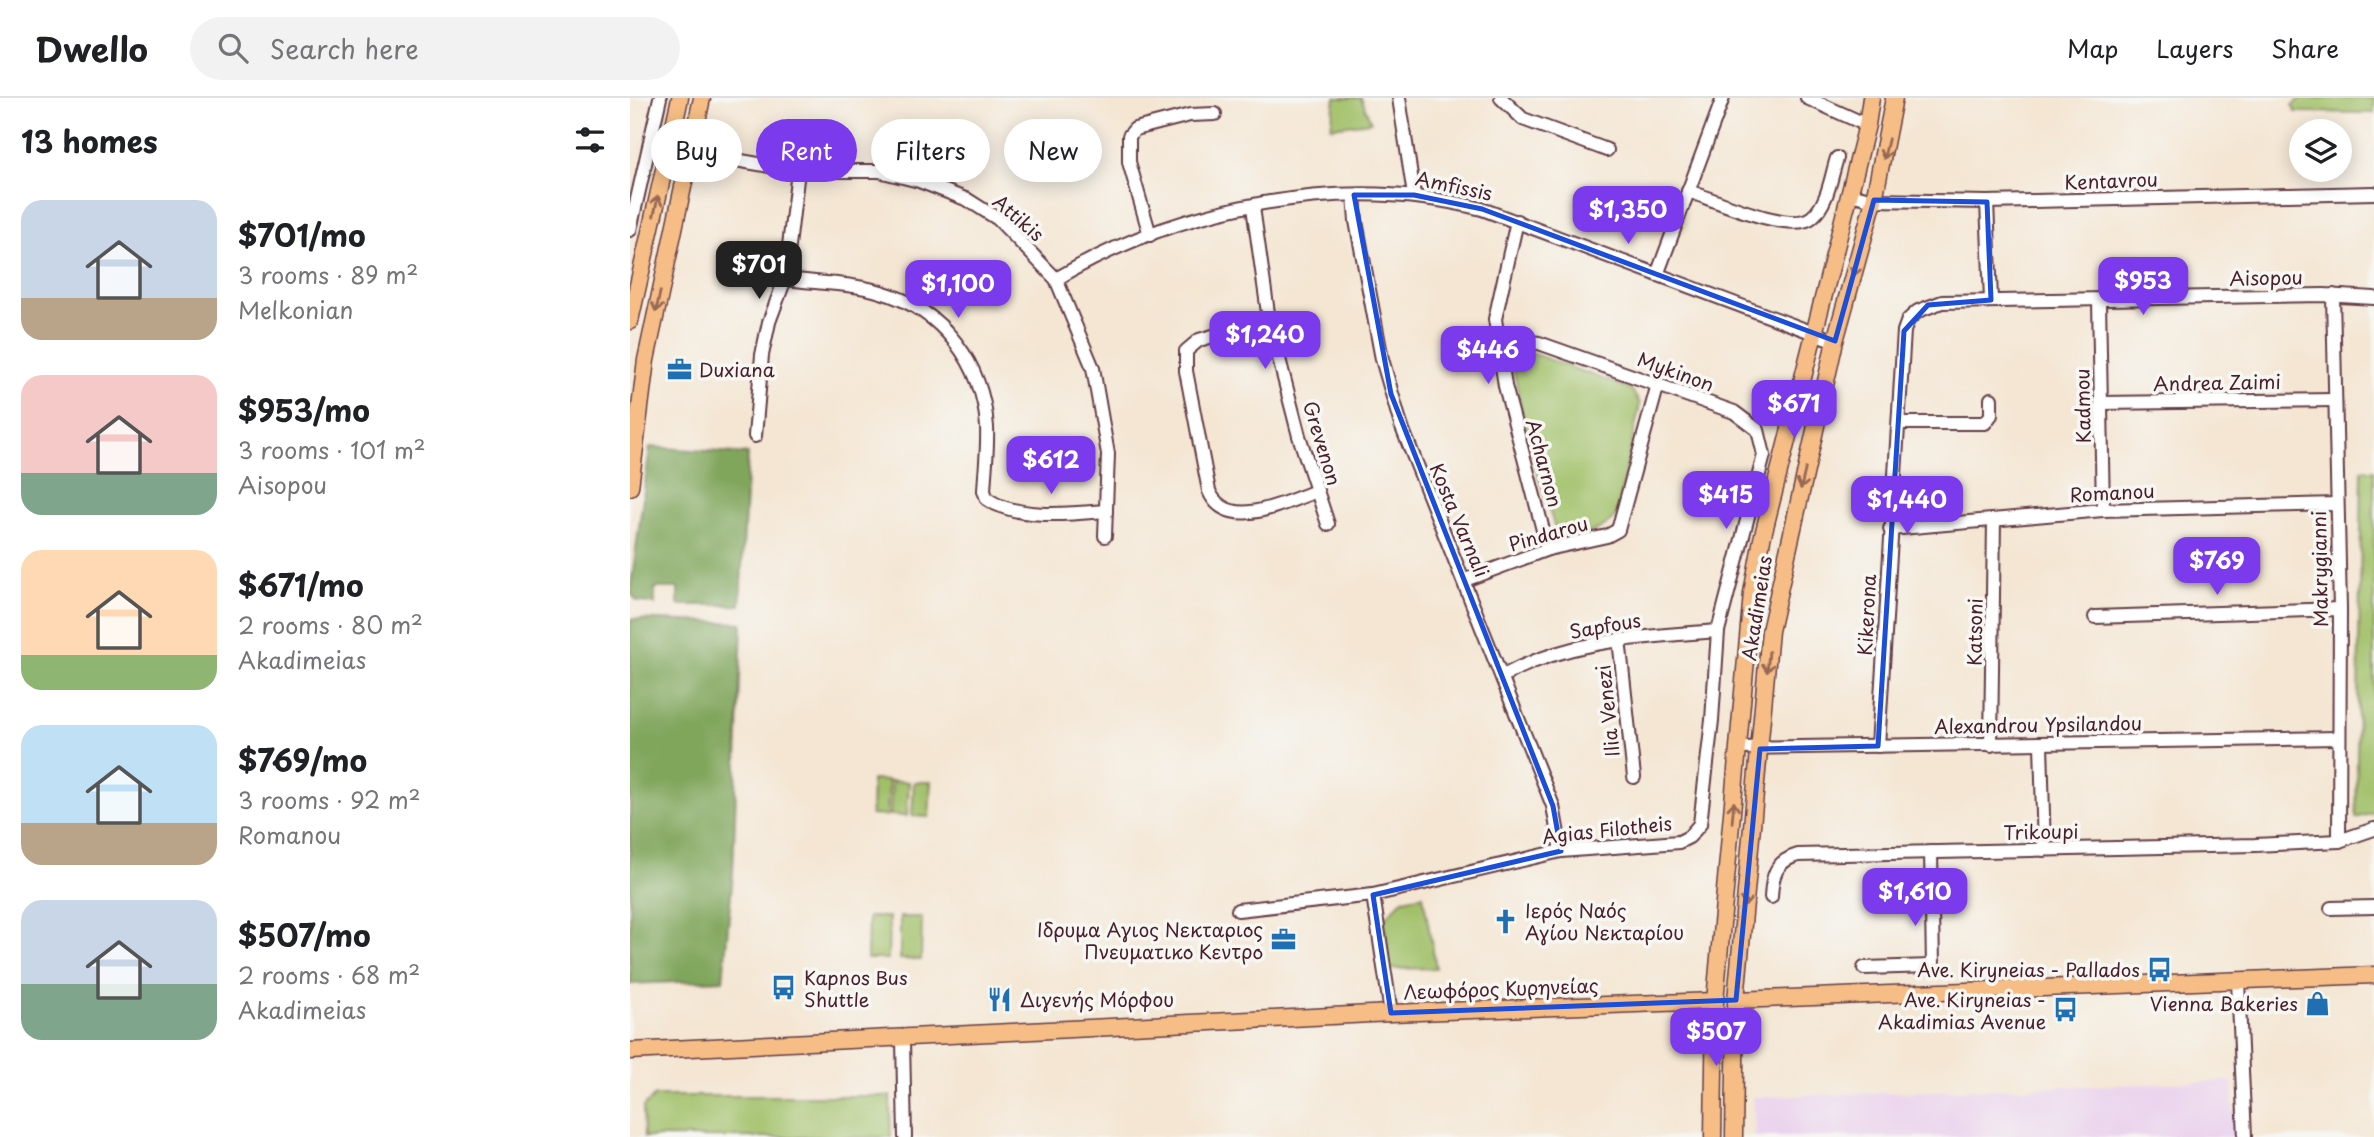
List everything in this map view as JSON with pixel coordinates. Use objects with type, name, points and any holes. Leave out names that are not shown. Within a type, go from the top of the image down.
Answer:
[{"type":"main road","points":[[630,321],[680,98]]},
{"type":"main road","points":[[697,119],[702,98]]},
{"type":"main road","name":"Akadimeias","points":[[1713,1137],[1716,1001],[1752,593],[1762,539],[1850,194],[1871,98]]},
{"type":"main road","name":"Akadimeias","points":[[1734,1137],[1736,1000],[1776,597],[1835,341],[1874,200],[1894,98]]},
{"type":"main road","points":[[630,487],[638,358],[682,182]]},
{"type":"main road","name":"Λεωφόρος Κυρηνείας","points":[[1736,1000],[2374,975]]},
{"type":"main road","name":"Λεωφόρος Κυρηνείας","points":[[630,1051],[903,1040],[1391,1013],[1716,1001]]},
{"type":"street","points":[[630,230],[660,98]]},
{"type":"street","points":[[1399,98],[1413,195]]},
{"type":"street","points":[[1501,98],[1522,119],[1607,150]]},
{"type":"street","points":[[1657,275],[1723,98]]},
{"type":"street","points":[[1807,98],[1867,125]]},
{"type":"street","points":[[1150,235],[1129,162],[1129,136],[1135,129],[1190,116],[1215,114]]},
{"type":"street","points":[[1688,191],[1780,221],[1802,223],[1811,219],[1822,205],[1837,158]]},
{"type":"street","name":"Attikis","points":[[857,171],[879,171],[919,181],[968,200],[998,219],[1056,279],[1083,336],[1101,403],[1108,454],[1105,536]]},
{"type":"street","points":[[755,436],[762,355],[769,322],[785,279],[797,182]]},
{"type":"street","name":"Amfissis","points":[[1056,279],[1095,256],[1150,235],[1253,207],[1384,192],[1447,200],[1517,221],[1835,341]]},
{"type":"street","name":"Kentavrou","points":[[1850,194],[1874,200],[1987,202],[2374,193]]},
{"type":"street","name":"Kosta Varnali","points":[[1354,194],[1356,220],[1391,394],[1416,466],[1465,580],[1553,806],[1561,851]]},
{"type":"street","points":[[1987,202],[1991,300]]},
{"type":"street","name":"Grevenon","points":[[1253,207],[1269,320],[1328,524]]},
{"type":"street","name":"Acharnon","points":[[1517,221],[1498,298],[1497,338],[1505,386],[1548,549]]},
{"type":"street","points":[[785,279],[883,292],[933,319],[957,341],[982,392],[987,428],[984,491],[987,499],[1012,509],[1067,514],[1106,511]]},
{"type":"street","name":"Aisopou","points":[[1908,320],[1928,305],[1991,300],[2099,301],[2333,295],[2374,298]]},
{"type":"street","name":"Makrygianni","points":[[2333,295],[2340,609],[2339,841]]},
{"type":"street","name":"Kadmou","points":[[2099,301],[2103,510]]},
{"type":"street","points":[[1781,322],[1796,323],[1820,315]]},
{"type":"street","points":[[1269,320],[1199,340],[1186,351],[1186,371],[1209,491],[1219,506],[1241,514],[1317,491]]},
{"type":"street","name":"Kikerona","points":[[1878,746],[1890,529],[1904,331],[1908,320]]},
{"type":"street","name":"Mykinon","points":[[1497,338],[1539,343],[1658,384],[1734,412],[1758,430],[1764,455],[1718,631]]},
{"type":"street","name":"Pindarou","points":[[1465,580],[1548,549],[1607,536],[1618,530],[1658,384]]},
{"type":"street","points":[[1899,423],[1985,423],[1991,415],[1991,399]]},
{"type":"street","name":"Andrea Zaimi","points":[[2101,403],[2334,400]]},
{"type":"street","name":"Romanou","points":[[1890,529],[2103,510],[2337,504]]},
{"type":"street","name":"Katsoni","points":[[1992,744],[1994,520]]},
{"type":"street","points":[[2095,617],[2340,609]]},
{"type":"street","name":"Sapfous","points":[[1503,676],[1549,656],[1619,639],[1718,631]]},
{"type":"street","name":"Agias Filotheis","points":[[1238,910],[1373,895],[1561,851],[1679,842],[1695,831],[1702,811],[1718,631]]},
{"type":"street","name":"Ilia Venezi","points":[[1619,639],[1634,778]]},
{"type":"street","name":"Alexandrou Ypsilandou","points":[[1738,748],[2339,738]]},
{"type":"street","points":[[2041,744],[2044,850]]},
{"type":"street","name":"Trikoupi","points":[[1771,897],[1774,870],[1786,859],[1798,855],[2339,841],[2374,829]]},
{"type":"street","points":[[1864,968],[1933,966],[1931,852]]},
{"type":"street","points":[[1373,895],[1391,1013]]},
{"type":"street","points":[[2331,908],[2374,907]]},
{"type":"street","points":[[2238,981],[2245,1137]]},
{"type":"street","name":"Λεωφόρος Κυρηνείας","points":[[1716,1001],[1736,1000]]},
{"type":"street","points":[[903,1040],[905,1137]]},
{"type":"highlighted area","points":[[1354,195],[1414,195],[1482,209],[1835,341],[1874,200],[1987,202],[1991,300],[1928,305],[1904,331],[1878,746],[1760,749],[1736,1000],[1391,1013],[1373,895],[1561,851],[1553,806],[1391,394]]},
{"type":"shaded area","points":[[2232,1081],[2234,1137],[1755,1137],[1753,1097]]},
{"type":"green space","points":[[1335,98],[1361,98],[1371,122],[1331,127]]},
{"type":"green space","points":[[2303,98],[2374,98],[2374,113],[2296,112],[2292,105]]},
{"type":"green space","points":[[1531,353],[1631,389],[1640,404],[1616,516],[1588,533],[1572,535],[1556,532],[1528,441],[1513,367],[1515,359]]},
{"type":"green space","points":[[650,447],[748,454],[740,605],[678,605],[678,588],[655,588],[655,604],[637,601],[630,592]]},
{"type":"green space","points":[[2362,470],[2374,470],[2374,813],[2356,818]]},
{"type":"green space","points":[[630,619],[742,623],[733,873],[723,980],[630,984]]},
{"type":"green space","points":[[872,780],[889,781],[887,816],[871,815]]},
{"type":"green space","points":[[892,781],[909,782],[907,816],[890,815]]},
{"type":"green space","points":[[914,782],[931,782],[929,817],[912,816]]},
{"type":"green space","points":[[1423,895],[1436,968],[1390,969],[1384,919],[1403,899]]},
{"type":"green space","points":[[868,917],[889,917],[888,959],[867,959]]},
{"type":"green space","points":[[900,917],[922,917],[921,960],[900,959]]},
{"type":"green space","points":[[655,1096],[890,1096],[891,1137],[644,1137],[643,1107]]},
{"type":"place","name":"Duxiana","points":[[679,369]]},
{"type":"place","name":"Ιερός Ναός Αγίου Νεκταρίου","points":[[1505,921]]},
{"type":"place","name":"Ιδρυμα Αγιος Νεκταριος Πνευματικο Κεντρο","points":[[1283,940]]},
{"type":"place","name":"Ave. Kiryneias - Pallados","points":[[2160,969]]},
{"type":"place","name":"Kapnos Bus Shuttle","points":[[784,988]]},
{"type":"place","name":"Διγενής Μόρφου","points":[[1000,999]]},
{"type":"place","name":"Vienna Bakeries","points":[[2318,1003]]},
{"type":"place","name":"Ave. Kiryneias - Akadimias Avenue","points":[[2066,1010]]}]
